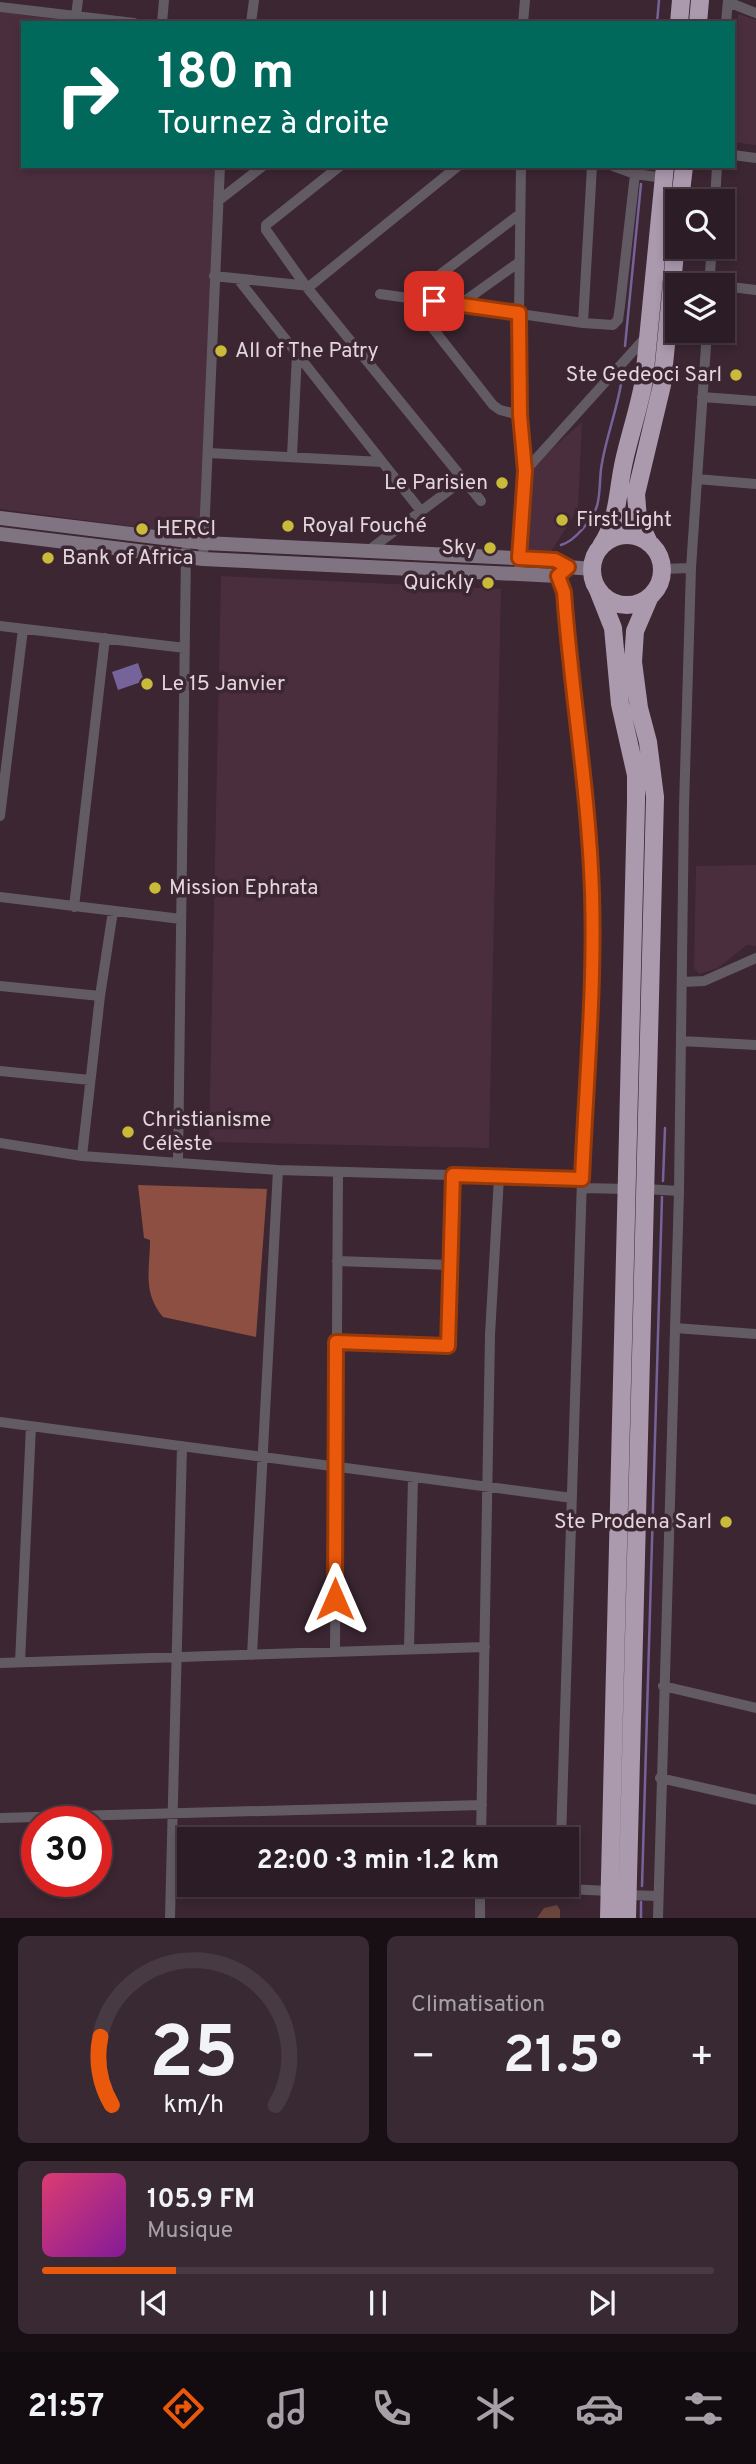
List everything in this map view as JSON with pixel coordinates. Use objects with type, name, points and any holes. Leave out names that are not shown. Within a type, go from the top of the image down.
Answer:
[{"type":"highway","points":[[679,21],[681,0]]},
{"type":"highway","points":[[698,21],[700,0]]},
{"type":"highway","points":[[681,189],[684,168]]},
{"type":"highway","points":[[637,1189],[636,775],[620,704],[613,628],[593,580],[592,569],[595,555],[611,531],[623,466],[644,380],[664,172]]},
{"type":"highway","points":[[609,1918],[618,1893],[637,1189],[655,797],[633,662],[635,631],[658,584],[661,569],[657,555],[638,519],[636,494],[662,385],[674,259]]},
{"type":"highway","points":[[601,546],[611,539],[624,536],[639,538],[649,543]]},
{"type":"highway","points":[[598,590],[607,599],[621,604],[635,604],[650,596]]},
{"type":"highway","points":[[618,1893],[627,1918]]},
{"type":"street","points":[[76,16],[78,0]]},
{"type":"street","points":[[162,21],[164,0]]},
{"type":"street","points":[[251,21],[254,0]]},
{"type":"street","points":[[523,21],[525,0]]},
{"type":"street","points":[[726,21],[728,1],[756,13]]},
{"type":"street","points":[[0,7],[117,21]]},
{"type":"street","points":[[735,155],[756,158]]},
{"type":"street","points":[[204,559],[220,168]]},
{"type":"street","points":[[218,201],[260,168]]},
{"type":"street","points":[[338,168],[265,228],[306,285],[481,501]]},
{"type":"street","points":[[214,276],[310,286],[456,168]]},
{"type":"street","points":[[518,573],[525,471],[520,415],[518,263],[522,168]]},
{"type":"street","points":[[583,323],[592,168]]},
{"type":"street","points":[[618,168],[635,174],[664,172]]},
{"type":"street","points":[[716,189],[717,168]]},
{"type":"street","points":[[380,294],[613,325],[618,320],[635,174]]},
{"type":"street","points":[[410,298],[520,214]]},
{"type":"street","points":[[459,304],[518,263]]},
{"type":"street","points":[[239,279],[421,511]]},
{"type":"street","points":[[735,287],[756,290]]},
{"type":"street","points":[[410,298],[493,405],[500,410],[520,415]]},
{"type":"street","points":[[525,471],[648,335]]},
{"type":"street","points":[[658,1918],[679,1191],[691,568],[705,343]]},
{"type":"street","points":[[292,456],[297,354]]},
{"type":"street","points":[[702,397],[756,401]]},
{"type":"street","points":[[209,453],[382,462]]},
{"type":"street","points":[[697,478],[756,484]]},
{"type":"street","points":[[369,550],[463,480]]},
{"type":"street","points":[[0,519],[204,543],[555,560],[563,572],[592,891],[590,1019],[582,1184],[561,1827]]},
{"type":"street","points":[[0,534],[204,559],[518,573],[592,569]]},
{"type":"street","points":[[178,1163],[186,541]]},
{"type":"street","points":[[661,569],[691,568]]},
{"type":"street","points":[[0,626],[185,648]]},
{"type":"street","points":[[0,816],[23,629]]},
{"type":"street","points":[[74,906],[105,638]]},
{"type":"street","points":[[0,898],[181,919]]},
{"type":"street","points":[[82,1156],[100,996],[113,911]]},
{"type":"street","points":[[682,982],[704,981],[756,958]]},
{"type":"street","points":[[0,986],[100,996]]},
{"type":"street","points":[[681,1041],[756,1045]]},
{"type":"street","points":[[0,1071],[90,1080]]},
{"type":"street","points":[[0,1143],[82,1156],[178,1163],[278,1170],[499,1177],[679,1191]]},
{"type":"street","points":[[252,1655],[278,1170]]},
{"type":"street","points":[[335,1652],[338,1172]]},
{"type":"street","points":[[336,1342],[447,1347],[453,1175]]},
{"type":"street","points":[[481,1827],[490,1335],[499,1177]]},
{"type":"street","points":[[337,1261],[450,1265]]},
{"type":"street","points":[[675,1328],[756,1334]]},
{"type":"street","points":[[0,1422],[572,1498]]},
{"type":"street","points":[[20,1662],[31,1426]]},
{"type":"street","points":[[170,1918],[182,1446]]},
{"type":"street","points":[[409,1650],[413,1477]]},
{"type":"street","points":[[0,1663],[485,1647]]},
{"type":"street","points":[[663,1686],[756,1708]]},
{"type":"street","points":[[660,1778],[756,1800]]},
{"type":"street","points":[[0,1818],[482,1805]]},
{"type":"street","points":[[579,1888],[658,1896]]},
{"type":"street","points":[[480,1897],[480,1918]]},
{"type":"shaded area","points":[[0,12],[70,21],[21,21],[21,168],[217,168],[203,536],[0,509]]},
{"type":"shaded area","points":[[738,14],[756,20],[756,145],[735,142]]},
{"type":"shaded area","points":[[582,422],[578,510],[551,551],[523,551],[528,470]]},
{"type":"shaded area","points":[[221,576],[501,589],[489,1148],[209,1142]]},
{"type":"shaded area","points":[[138,663],[144,681],[118,690],[112,672]]},
{"type":"shaded area","points":[[756,865],[756,946],[747,945],[718,968],[699,974],[694,968],[696,866]]},
{"type":"shaded area","points":[[138,1185],[267,1189],[256,1337],[163,1317],[156,1308],[150,1290],[150,1240],[144,1238]]},
{"type":"shaded area","points":[[557,1905],[560,1918],[537,1918],[544,1908]]},
{"type":"waterway","points":[[657,21],[659,0]]},
{"type":"waterway","points":[[625,346],[641,184]]},
{"type":"waterway","points":[[561,545],[582,529],[597,506],[602,463],[622,378]]},
{"type":"waterway","points":[[663,1181],[665,1128]]},
{"type":"waterway","points":[[642,1886],[662,1197]]},
{"type":"waterway","points":[[641,1902],[641,1918]]},
{"type":"place","name":"All of The Patry","points":[[221,351]]},
{"type":"place","name":"Ste Gedeoci Sarl","points":[[736,375]]},
{"type":"place","name":"Le Parisien","points":[[502,483]]},
{"type":"place","name":"First Light","points":[[562,520]]},
{"type":"place","name":"Royal Fouché","points":[[288,526]]},
{"type":"place","name":"HERCI","points":[[142,529]]},
{"type":"place","name":"Sky","points":[[490,548]]},
{"type":"place","name":"Bank of Africa","points":[[48,558]]},
{"type":"place","name":"Quickly","points":[[488,583]]},
{"type":"place","name":"Le 15 Janvier","points":[[147,684]]},
{"type":"place","name":"Mission Ephrata","points":[[155,888]]},
{"type":"place","name":"Christianisme Célèste","points":[[128,1132]]},
{"type":"place","name":"Ste Prodena Sarl","points":[[726,1522]]},
{"type":"route","points":[[335,1599],[336,1342],[448,1346],[453,1175],[582,1179],[590,1019],[592,891],[564,592],[558,576],[568,567],[555,560],[519,558],[525,471],[520,415],[519,313],[434,301]]}]
